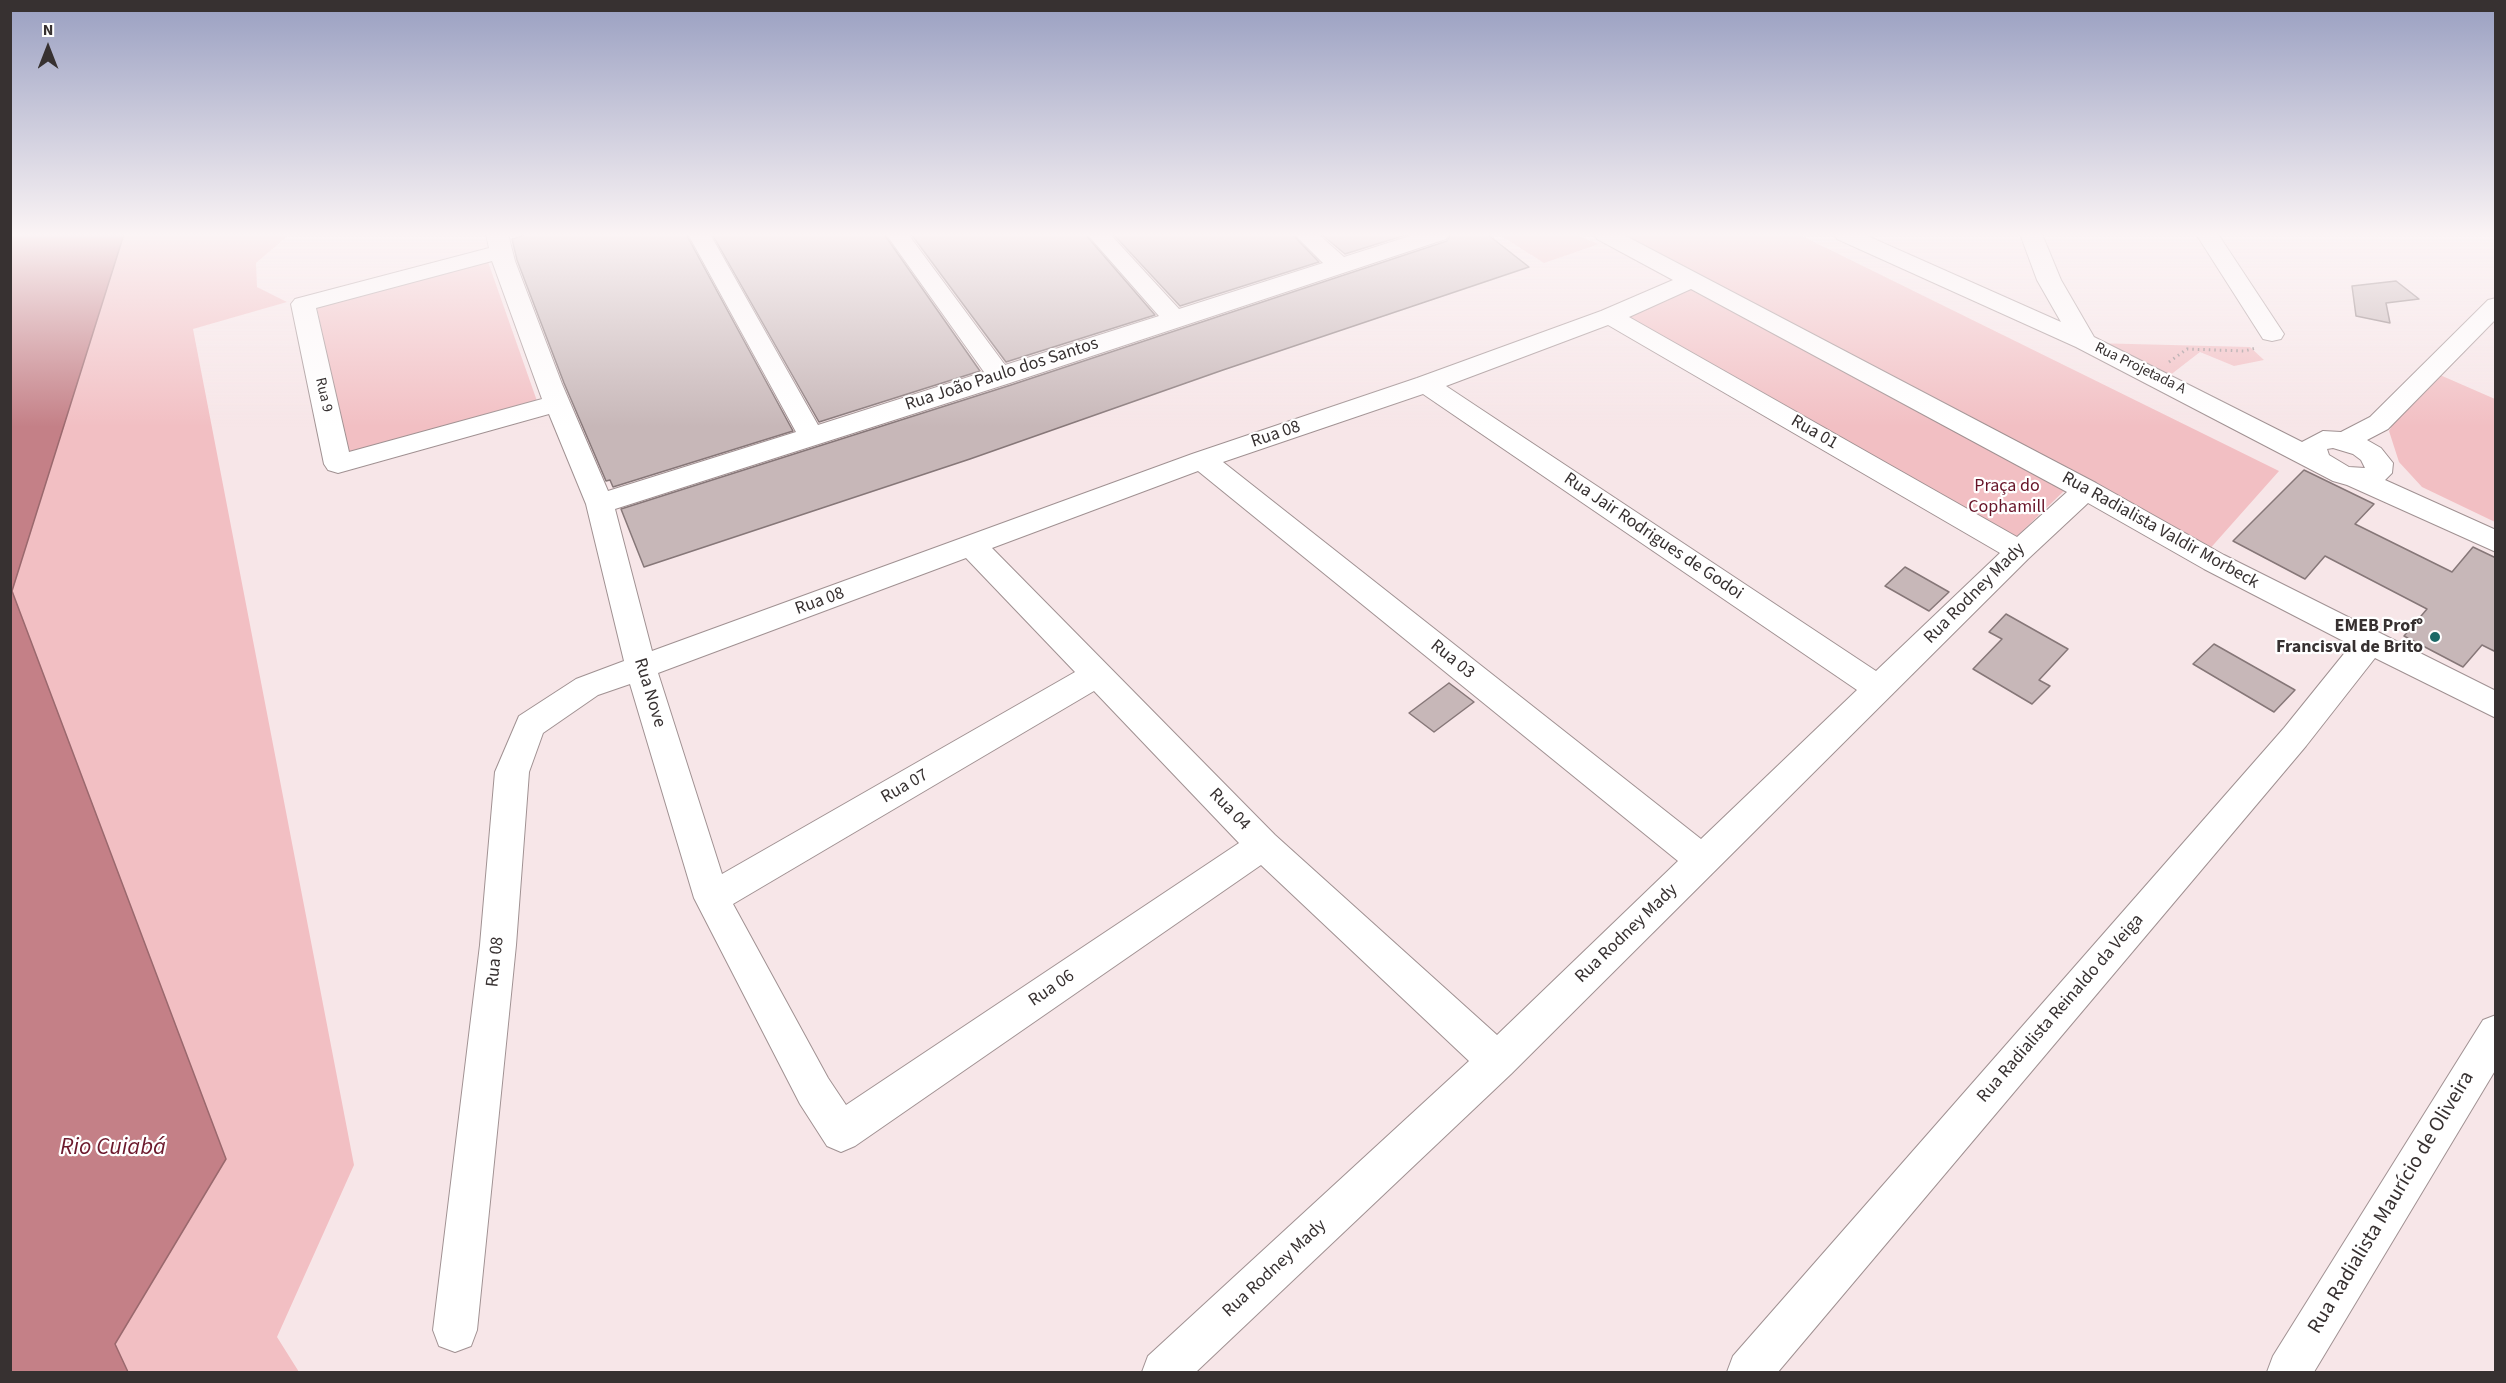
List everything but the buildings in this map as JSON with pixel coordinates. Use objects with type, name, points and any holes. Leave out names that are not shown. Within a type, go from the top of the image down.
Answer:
[{"type":"street","name":"Rua 9","points":[[320,299],[303,304],[338,464],[557,404]]},
{"type":"street","name":"Rua Nove","points":[[521,299],[557,404],[600,504],[641,668],[712,898],[814,1091],[841,1132]]},
{"type":"street","points":[[735,299],[812,437]]},
{"type":"street","points":[[944,299],[1001,376]]},
{"type":"street","points":[[1156,299],[1175,319]]},
{"type":"street","name":"Rua João Paulo dos Santos","points":[[600,504],[1239,299]]},
{"type":"street","name":"Rua 08","points":[[454,1330],[498,945],[512,772],[530,725],[587,687],[1202,460],[1426,384],[1610,316],[1650,299]]},
{"type":"street","name":"Rua Radialista Valdir Morbeck","points":[[1723,299],[2086,490],[2214,562],[2370,644],[2496,706]]},
{"type":"street","name":"Rua Projetada A","points":[[1987,299],[2085,342],[2204,401],[2328,447],[2368,465],[2459,524],[2496,542]]},
{"type":"street","points":[[2045,299],[2085,342]]},
{"type":"street","points":[[2249,299],[2272,334]]},
{"type":"street","points":[[2328,447],[2379,423],[2496,306]]},
{"type":"street","name":"Rua 01","points":[[1610,316],[2019,551]]},
{"type":"street","name":"Rua Jair Rodrigues de Godoi","points":[[1426,384],[1879,689]]},
{"type":"street","points":[[2368,465],[2379,423]]},
{"type":"street","name":"Rua 03","points":[[1202,460],[1702,860]]},
{"type":"street","name":"Rua Rodney Mady","points":[[1164,1372],[1497,1061],[2019,551],[2086,490]]},
{"type":"street","name":"Rua 04","points":[[972,546],[1263,845],[1497,1061]]},
{"type":"street","name":"Rua Radialista Reinaldo da Veiga","points":[[1749,1372],[2295,737],[2370,644]]},
{"type":"street","name":"Rua 07","points":[[712,898],[1097,674]]},
{"type":"street","name":"Rua 06","points":[[841,1132],[1263,845]]},
{"type":"street","name":"Rua Radialista Maurício de Oliveira","points":[[2289,1372],[2496,1033]]},
{"type":"path","points":[[2152,375],[2187,349],[2253,350],[2272,334]]},
{"type":"green space","points":[[104,299],[280,299],[287,302],[193,329],[354,1165],[277,1337],[299,1372],[128,1372],[114,1344],[226,1159],[12,591]]},
{"type":"green space","points":[[333,299],[501,299],[537,401],[347,456],[316,303]]},
{"type":"green space","name":"Praça do Cophamill","points":[[1662,299],[1708,299],[2066,489],[2013,540],[1619,316]]},
{"type":"green space","points":[[1731,299],[1929,299],[2279,471],[2207,552]]},
{"type":"green space","points":[[2092,343],[2250,347],[2264,360],[2234,366],[2200,352],[2169,376]]},
{"type":"green space","points":[[2440,375],[2495,399],[2495,522],[2422,487],[2399,462],[2389,431],[2398,415]]},
{"type":"water","name":"Rio Cuiabá","points":[[10,299],[104,299],[12,591],[226,1159],[115,1344],[128,1372],[11,1372]]},
{"type":"place","name":"EMEB Profº Francisval de Brito","points":[[2435,637]]}]
